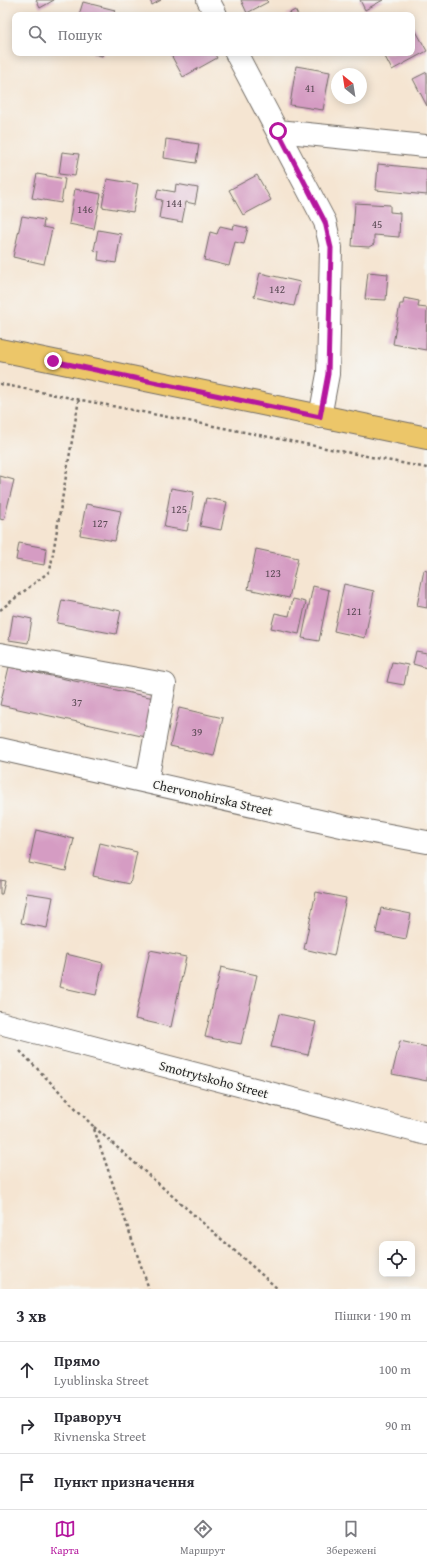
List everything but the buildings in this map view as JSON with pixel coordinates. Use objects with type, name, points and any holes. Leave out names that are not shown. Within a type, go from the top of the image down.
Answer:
[{"type":"main road","points":[[0,350],[427,438]]},
{"type":"street","points":[[208,0],[214,12]]},
{"type":"street","points":[[238,56],[325,222],[331,248],[328,374],[320,417]]},
{"type":"street","points":[[278,131],[425,146]]},
{"type":"street","points":[[0,654],[164,684],[147,781]]},
{"type":"street","name":"Chervonohirska Street","points":[[0,749],[346,827],[427,842]]},
{"type":"street","name":"Smotrytskoho Street","points":[[0,1023],[427,1134]]},
{"type":"path","points":[[0,384],[427,468]]},
{"type":"path","points":[[0,610],[50,571],[79,399]]},
{"type":"path","points":[[15,1046],[93,1126],[278,1289]]},
{"type":"path","points":[[93,1126],[149,1289]]},
{"type":"route","points":[[53,361],[320,417],[328,374],[331,248],[325,222],[278,131]]}]
